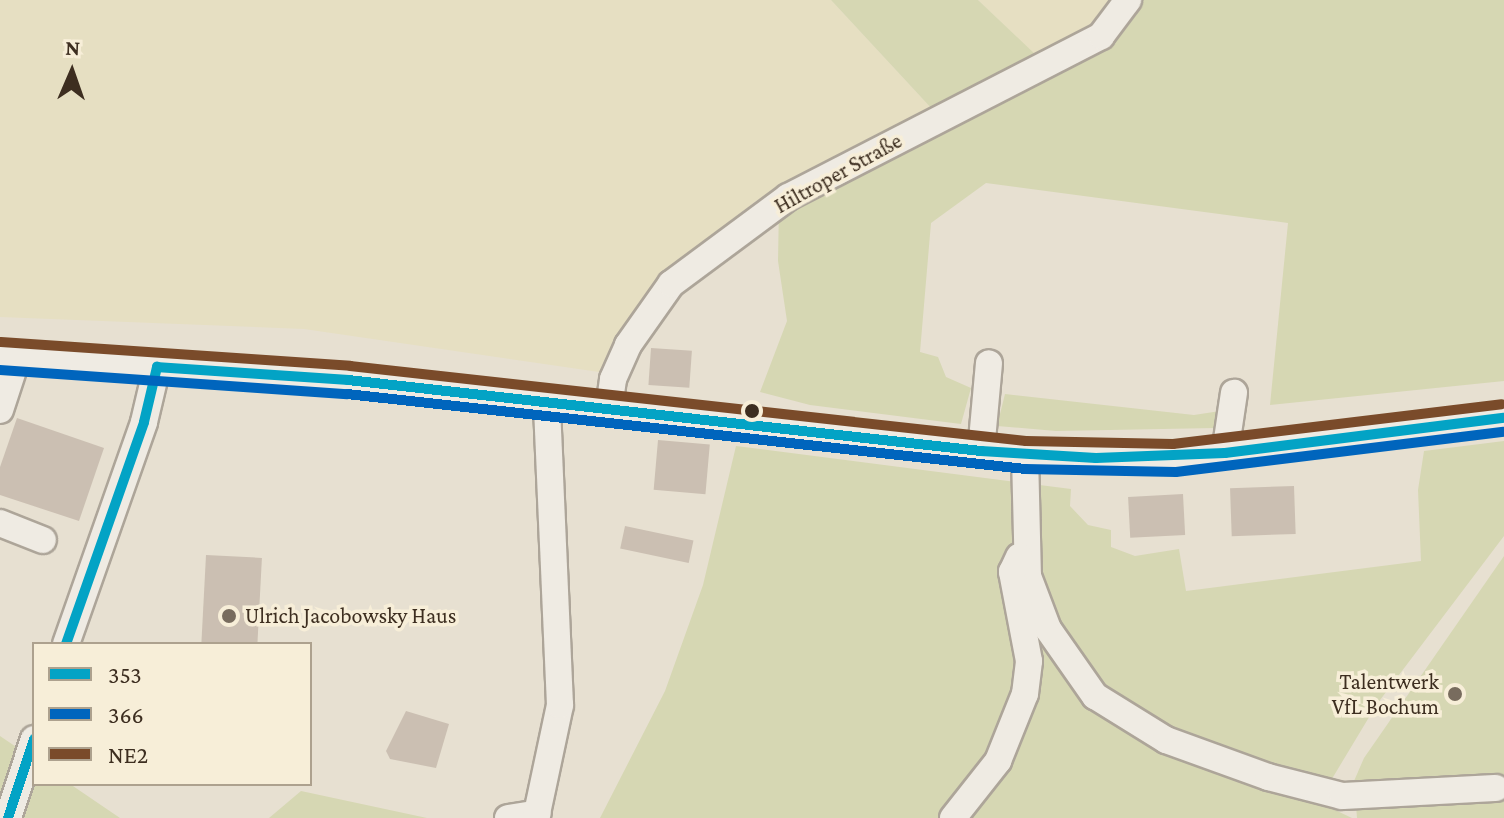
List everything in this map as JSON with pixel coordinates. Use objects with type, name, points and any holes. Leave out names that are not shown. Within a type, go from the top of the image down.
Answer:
[{"type":"street","name":"Hiltroper Straße","points":[[609,408],[613,379],[628,345],[671,284],[788,197],[1101,36],[1128,0]]},
{"type":"street","points":[[0,410],[9,357],[348,380],[1025,455],[1174,458],[1504,418]]},
{"type":"street","points":[[981,451],[989,363]]},
{"type":"street","points":[[67,642],[144,422],[157,367]]},
{"type":"street","points":[[1225,453],[1234,393]]},
{"type":"street","points":[[508,818],[537,815],[560,705],[547,403]]},
{"type":"street","points":[[1025,455],[1028,576],[1048,629],[1095,696],[1166,740],[1268,777],[1342,796],[1496,788]]},
{"type":"street","points":[[0,523],[43,540]]},
{"type":"street","points":[[953,818],[998,761],[1025,694],[1029,661],[1012,572],[1027,539]]},
{"type":"street","points":[[8,818],[32,745]]},
{"type":"shaded area","points":[[0,0],[831,0],[933,110],[756,201],[694,249],[642,306],[606,373],[304,329],[0,317]]},
{"type":"shaded area","points":[[978,0],[1117,0],[1096,30],[1038,58]]},
{"type":"green space","points":[[831,0],[978,0],[1038,57],[1139,0],[1504,0],[1504,381],[1270,405],[1288,223],[986,183],[931,223],[920,352],[938,357],[946,377],[971,388],[961,424],[810,405],[760,392],[787,321],[778,261],[779,206],[933,110]]},
{"type":"green space","points":[[1005,394],[1194,415],[1220,411],[1215,428],[1056,431],[997,426]]},
{"type":"green space","points":[[1504,441],[1504,536],[1377,704],[1318,802],[1352,818],[600,818],[665,691],[703,585],[736,446],[1071,489],[1070,506],[1088,525],[1111,530],[1111,547],[1135,556],[1179,549],[1186,591],[1421,561],[1418,490],[1424,451]]},
{"type":"green space","name":"Talentwerk VfL Bochum","points":[[1504,556],[1504,818],[1357,818],[1354,781],[1364,758]]},
{"type":"green space","points":[[0,736],[32,758],[32,786],[73,786],[120,818],[0,818]]},
{"type":"green space","points":[[301,791],[427,818],[269,818]]},
{"type":"building","points":[[651,348],[692,351],[689,388],[648,385]]},
{"type":"building","points":[[17,418],[104,448],[79,521],[0,495],[0,467]]},
{"type":"building","points":[[658,440],[710,445],[705,494],[654,490]]},
{"type":"building","points":[[1294,486],[1296,534],[1232,536],[1230,488]]},
{"type":"building","points":[[1183,494],[1185,535],[1130,538],[1128,497]]},
{"type":"building","points":[[625,526],[693,541],[689,563],[620,548]]},
{"type":"building","name":"Ulrich Jacobowsky Haus","points":[[206,555],[262,558],[258,642],[201,642]]},
{"type":"building","points":[[406,711],[449,724],[436,768],[390,759],[386,751]]},
{"type":"transit line","name":"NE2","points":[[1,342],[350,366],[1026,441],[1173,444],[1502,404]]},
{"type":"transit line","name":"353","points":[[157,367],[348,380],[981,451],[1096,458],[1225,453],[1504,418]]},
{"type":"transit line","name":"353","points":[[67,642],[144,422],[157,367]]},
{"type":"transit line","name":"366","points":[[0,370],[347,394],[1025,469],[1176,472],[1504,432]]},
{"type":"transit line","name":"353","points":[[8,818],[32,745]]},
{"type":"place","name":"Ulrich Jacobowsky Haus","points":[[229,616]]},
{"type":"place","name":"Talentwerk VfL Bochum","points":[[1455,694]]}]
